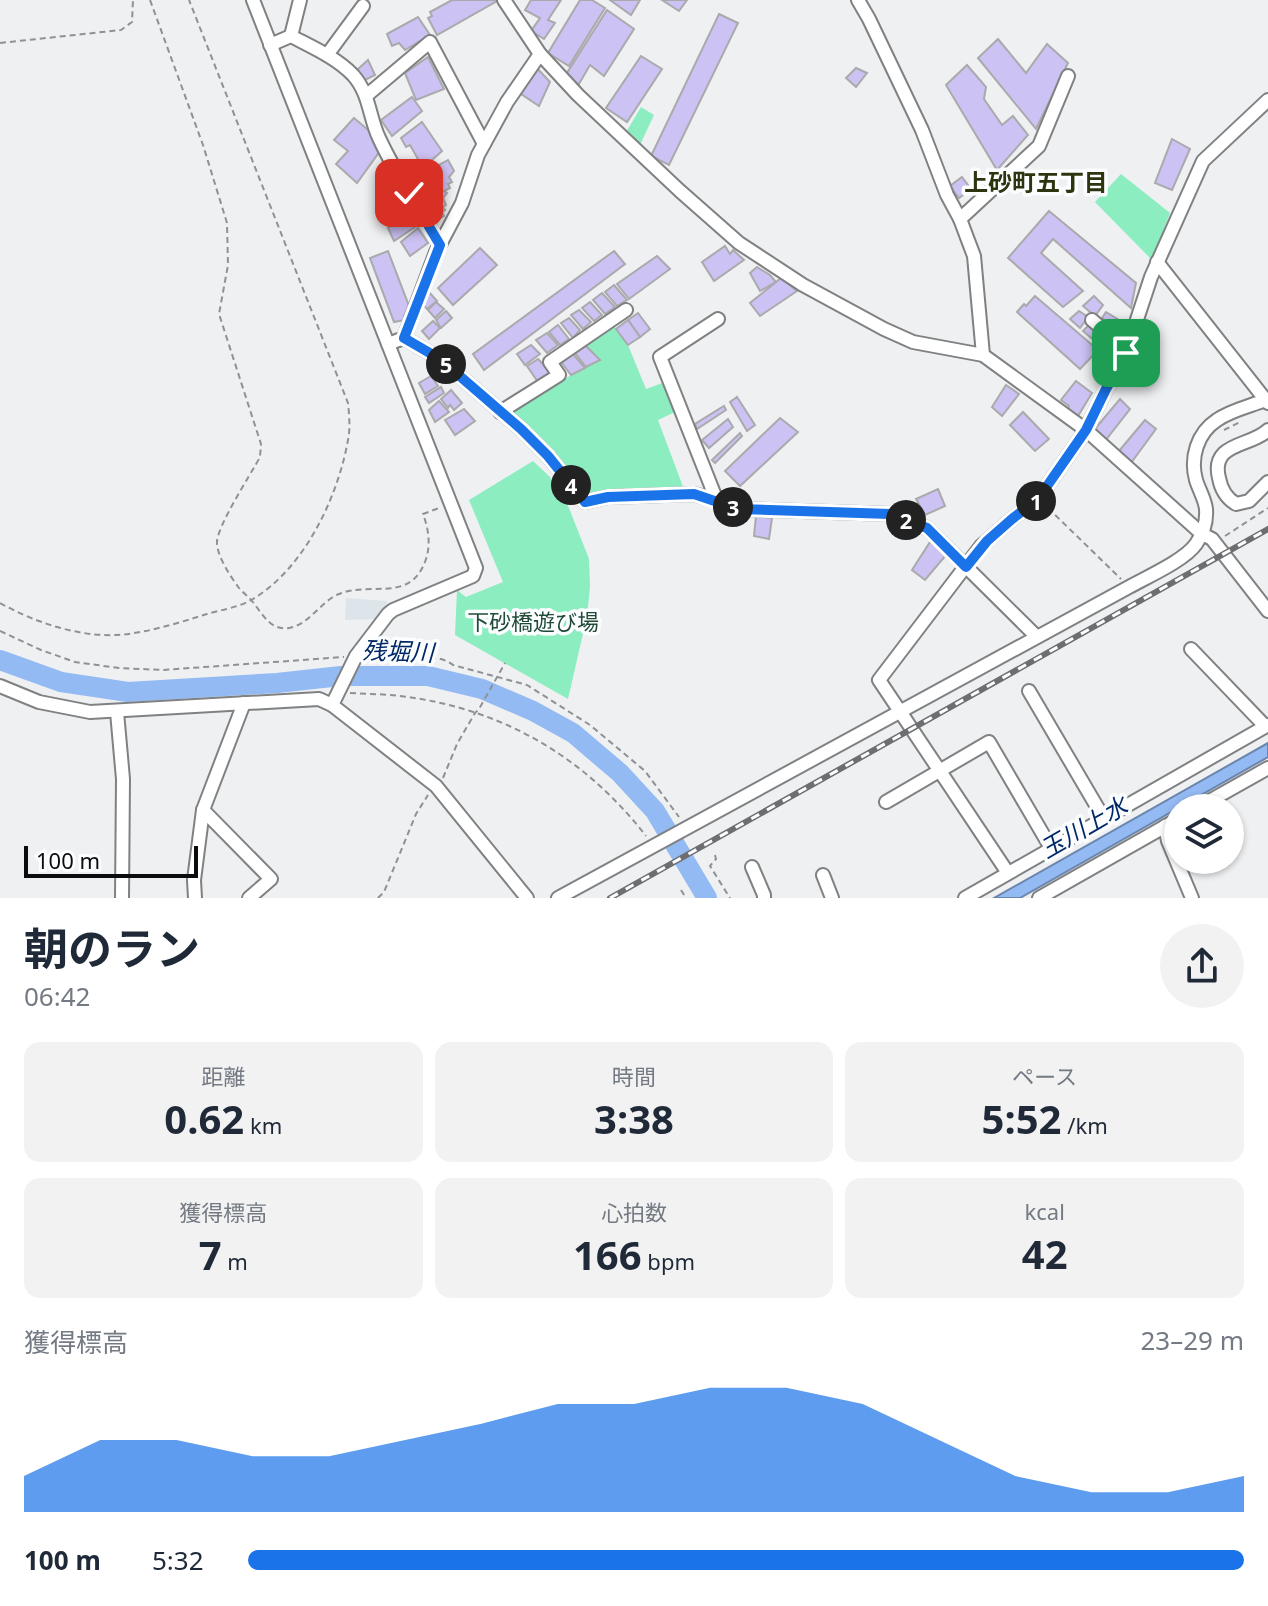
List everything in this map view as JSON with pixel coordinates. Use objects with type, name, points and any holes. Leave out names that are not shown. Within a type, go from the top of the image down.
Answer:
[{"type":"street","points":[[253,0],[476,568],[473,576],[393,610],[355,659],[343,692],[332,705]]},
{"type":"street","points":[[291,36],[300,0]]},
{"type":"street","points":[[504,0],[540,54],[578,95],[739,243],[803,285],[884,329],[913,342],[983,355],[1086,430],[1202,534],[1212,539],[1268,611]]},
{"type":"street","points":[[858,0],[922,130],[974,256],[983,355]]},
{"type":"street","points":[[327,55],[363,6]]},
{"type":"street","points":[[270,45],[291,36]]},
{"type":"street","points":[[291,36],[327,55],[360,83],[377,134],[440,245]]},
{"type":"street","points":[[366,96],[430,42],[484,144]]},
{"type":"street","points":[[388,344],[404,338],[440,245],[462,203],[478,155],[507,102],[540,54]]},
{"type":"street","points":[[960,219],[1039,146],[1068,76]]},
{"type":"street","points":[[1008,873],[879,680],[987,541],[1038,499],[1086,430],[1127,350],[1157,262],[1203,161],[1268,100]]},
{"type":"street","points":[[1157,262],[1267,401],[1268,415]]},
{"type":"street","points":[[500,412],[559,375],[550,362],[626,310]]},
{"type":"street","points":[[717,501],[660,357],[718,319]]},
{"type":"street","points":[[1092,320],[1127,350]]},
{"type":"street","points":[[404,338],[440,359],[500,412],[548,456],[585,502],[608,497],[694,494],[738,509],[890,514],[927,528],[1036,636]]},
{"type":"street","points":[[558,898],[682,826],[1189,552],[1202,534],[1205,521],[1205,508],[1194,463],[1201,437],[1220,418],[1267,401]]},
{"type":"street","points":[[1268,430],[1225,451],[1218,475],[1228,498],[1236,504],[1249,501],[1268,482]]},
{"type":"street","points":[[965,898],[1267,726],[1191,649]]},
{"type":"street","points":[[0,686],[59,708],[90,712],[319,699],[332,705],[436,786],[527,898]]},
{"type":"street","points":[[1029,691],[1103,817]]},
{"type":"street","points":[[195,898],[194,880],[203,810],[244,703]]},
{"type":"street","points":[[117,712],[123,779],[122,898]]},
{"type":"street","points":[[886,802],[989,742],[1051,848]]},
{"type":"street","points":[[1222,794],[1268,768]]},
{"type":"street","points":[[203,810],[271,879],[249,898]]},
{"type":"street","points":[[1039,898],[1164,827]]},
{"type":"street","points":[[752,867],[764,898]]},
{"type":"street","points":[[1182,874],[1192,898]]},
{"type":"street","points":[[823,875],[832,898]]},
{"type":"path","points":[[0,43],[121,30],[132,22],[133,0]]},
{"type":"path","points":[[150,0],[203,145],[227,223],[228,265],[219,314],[261,444],[260,457],[220,528],[216,541],[219,554],[261,615],[274,626],[288,628],[300,624],[337,594],[393,589],[417,578],[429,550],[423,514],[431,511]]},
{"type":"path","points":[[0,603],[35,619],[71,630],[93,635],[119,635],[174,625],[252,600],[281,578],[306,547],[324,514],[341,467],[349,431],[348,403],[189,0]]},
{"type":"path","points":[[1038,499],[1129,587]]},
{"type":"path","points":[[0,631],[75,662],[119,668],[163,670],[425,657],[448,661],[495,678],[527,685],[590,725],[645,771],[682,826]]},
{"type":"path","points":[[441,781],[457,744],[505,663]]},
{"type":"path","points":[[343,692],[398,695],[438,702],[511,725],[548,745],[590,776],[652,843]]},
{"type":"path","points":[[378,898],[384,892],[416,814],[431,790]]},
{"type":"path","points":[[715,855],[716,859],[710,866],[730,898]]},
{"type":"path","points":[[681,890],[686,898]]},
{"type":"shaded area","points":[[346,598],[387,601],[386,611],[377,619],[345,620]]},
{"type":"green space","points":[[641,107],[654,115],[639,147],[625,134]]},
{"type":"green space","points":[[1121,174],[1170,213],[1152,260],[1095,202]]},
{"type":"green space","points":[[614,326],[628,345],[646,389],[665,382],[677,411],[658,420],[685,492],[587,499],[506,417],[599,360],[586,346]]},
{"type":"green space","name":"下砂橋遊び場","points":[[533,461],[550,477],[569,508],[589,559],[587,616],[568,699],[455,635],[457,590],[466,597],[503,582],[469,500]]},
{"type":"water","points":[[1268,743],[1268,757],[1203,794],[1178,794]]},
{"type":"water","points":[[1164,802],[1164,816],[1020,898],[994,898]]},
{"type":"building","points":[[452,0],[497,1],[437,35],[428,18],[432,16],[430,12]]},
{"type":"building","points":[[531,0],[561,0],[548,20],[555,23],[544,39],[531,31],[540,18],[525,10]]},
{"type":"building","points":[[580,0],[592,0],[605,8],[569,66],[548,53]]},
{"type":"building","points":[[610,0],[640,0],[631,15]]},
{"type":"building","points":[[662,0],[687,0],[679,11]]},
{"type":"building","points":[[607,10],[634,29],[604,76],[590,65],[579,84],[565,76]]},
{"type":"building","points":[[719,14],[738,23],[669,165],[651,156]]},
{"type":"building","points":[[418,17],[430,35],[405,50],[399,43],[392,46],[387,34]]},
{"type":"building","points":[[998,39],[1026,73],[1047,44],[1068,63],[1036,129],[978,58]]},
{"type":"building","points":[[641,56],[662,69],[627,122],[606,108]]},
{"type":"building","points":[[428,57],[444,89],[416,100],[405,73]]},
{"type":"building","points":[[368,60],[375,75],[363,81],[357,70]]},
{"type":"building","points":[[967,65],[986,87],[984,99],[1002,125],[1013,116],[1028,135],[997,170],[946,85]]},
{"type":"building","points":[[535,66],[550,82],[539,106],[518,92]]},
{"type":"building","points":[[856,68],[867,73],[856,87],[846,78]]},
{"type":"building","points":[[412,97],[422,111],[392,136],[381,120]]},
{"type":"building","points":[[354,118],[373,134],[380,151],[357,183],[336,164],[348,151],[334,140]]},
{"type":"building","points":[[422,122],[442,151],[422,169],[410,145],[406,147],[401,138]]},
{"type":"building","points":[[1172,139],[1190,149],[1172,190],[1155,183]]},
{"type":"building","points":[[448,160],[454,171],[449,177],[452,182],[448,184],[450,188],[444,191],[447,193],[443,198],[446,205],[442,212],[444,216],[436,221],[428,209],[434,205],[429,197],[437,193],[431,184],[437,179],[435,175],[442,171],[439,165]]},
{"type":"building","points":[[420,172],[433,193],[428,196],[431,204],[427,207],[408,179]]},
{"type":"building","points":[[962,177],[971,189],[959,198],[950,186]]},
{"type":"building","points":[[392,184],[399,193],[389,203],[383,193]]},
{"type":"building","points":[[402,200],[408,210],[398,218],[392,207]]},
{"type":"building","points":[[1049,211],[1136,283],[1131,308],[1053,239],[1041,253],[1083,291],[1063,307],[1008,258]]},
{"type":"building","points":[[412,214],[418,225],[394,241],[388,228]]},
{"type":"building","points":[[418,228],[428,243],[410,256],[401,242]]},
{"type":"building","points":[[725,246],[730,254],[733,250],[744,260],[714,281],[702,262]]},
{"type":"building","points":[[480,248],[497,265],[453,305],[438,288]]},
{"type":"building","points":[[388,251],[409,306],[405,320],[394,322],[370,258]]},
{"type":"building","points":[[614,251],[625,264],[484,370],[473,354]]},
{"type":"building","points":[[657,256],[670,269],[629,299],[617,284]]},
{"type":"building","points":[[757,267],[776,282],[760,291],[750,273]]},
{"type":"building","points":[[781,278],[797,291],[760,316],[750,303]]},
{"type":"building","points":[[614,285],[627,300],[617,306],[605,292]]},
{"type":"building","points":[[428,291],[437,301],[427,309],[418,299]]},
{"type":"building","points":[[602,293],[615,307],[605,314],[593,300]]},
{"type":"building","points":[[1035,296],[1098,350],[1080,369],[1017,312]]},
{"type":"building","points":[[1094,296],[1103,305],[1095,316],[1083,306]]},
{"type":"building","points":[[436,302],[444,309],[435,318],[428,310]]},
{"type":"building","points":[[590,302],[602,315],[594,321],[582,308]]},
{"type":"building","points":[[579,310],[591,322],[583,329],[571,315]]},
{"type":"building","points":[[446,311],[452,318],[441,328],[436,320]]},
{"type":"building","points":[[1079,311],[1088,317],[1080,328],[1070,319]]},
{"type":"building","points":[[1106,312],[1124,323],[1118,331],[1102,318]]},
{"type":"building","points":[[638,313],[650,329],[640,337],[628,320]]},
{"type":"building","points":[[569,318],[580,330],[573,338],[561,323]]},
{"type":"building","points":[[628,320],[640,337],[628,345],[616,329]]},
{"type":"building","points":[[433,321],[440,328],[429,339],[422,331]]},
{"type":"building","points":[[1091,323],[1102,335],[1096,342],[1083,331]]},
{"type":"building","points":[[558,325],[569,339],[560,345],[549,332]]},
{"type":"building","points":[[547,333],[558,345],[547,353],[536,340]]},
{"type":"building","points":[[1106,336],[1117,348],[1109,355],[1098,344]]},
{"type":"building","points":[[531,345],[540,354],[525,365],[517,354]]},
{"type":"building","points":[[586,346],[600,360],[586,367],[575,353]]},
{"type":"building","points":[[573,354],[585,368],[571,375],[561,362]]},
{"type":"building","points":[[538,359],[550,372],[538,382],[527,366]]},
{"type":"building","points":[[431,376],[438,386],[425,394],[419,383]]},
{"type":"building","points":[[1076,381],[1092,393],[1075,421],[1066,413],[1069,406],[1061,400]]},
{"type":"building","points":[[1006,385],[1019,394],[1002,416],[992,407]]},
{"type":"building","points":[[441,387],[444,393],[429,403],[425,397]]},
{"type":"building","points":[[451,390],[462,403],[454,410],[441,399]]},
{"type":"building","points":[[737,397],[755,425],[747,431],[730,402]]},
{"type":"building","points":[[1120,399],[1130,409],[1105,441],[1094,430]]},
{"type":"building","points":[[439,401],[449,412],[435,422],[429,410]]},
{"type":"building","points":[[724,406],[726,410],[697,429],[695,424]]},
{"type":"building","points":[[464,409],[475,421],[455,435],[445,420]]},
{"type":"building","points":[[1023,412],[1049,439],[1035,451],[1010,425]]},
{"type":"building","points":[[780,418],[798,432],[740,486],[725,471]]},
{"type":"building","points":[[728,419],[733,427],[709,448],[702,440]]},
{"type":"building","points":[[1145,420],[1156,429],[1131,463],[1119,451]]},
{"type":"building","points":[[740,433],[742,436],[715,463],[712,460]]},
{"type":"building","points":[[938,489],[945,506],[925,515],[916,499]]},
{"type":"building","points":[[756,516],[772,518],[769,539],[754,536]]},
{"type":"building","points":[[930,542],[947,554],[925,580],[912,570]]},
{"type":"waterway","name":"残堀川","points":[[0,660],[61,682],[128,692],[341,676],[428,676],[482,689],[573,733],[620,773],[655,811],[707,898]]},
{"type":"railway","points":[[610,898],[1268,529]]},
{"type":"district","name":"上砂町五丁目","points":[[1036,183]]},
{"type":"route","points":[[409,193],[440,245],[404,338],[440,359],[521,429],[548,456],[585,502],[608,497],[694,494],[738,509],[890,514],[927,528],[966,567],[981,546],[1038,499],[1086,430],[1126,353]]},
{"type":"water label","name":"玉川上水","points":[[1084,828]]}]
